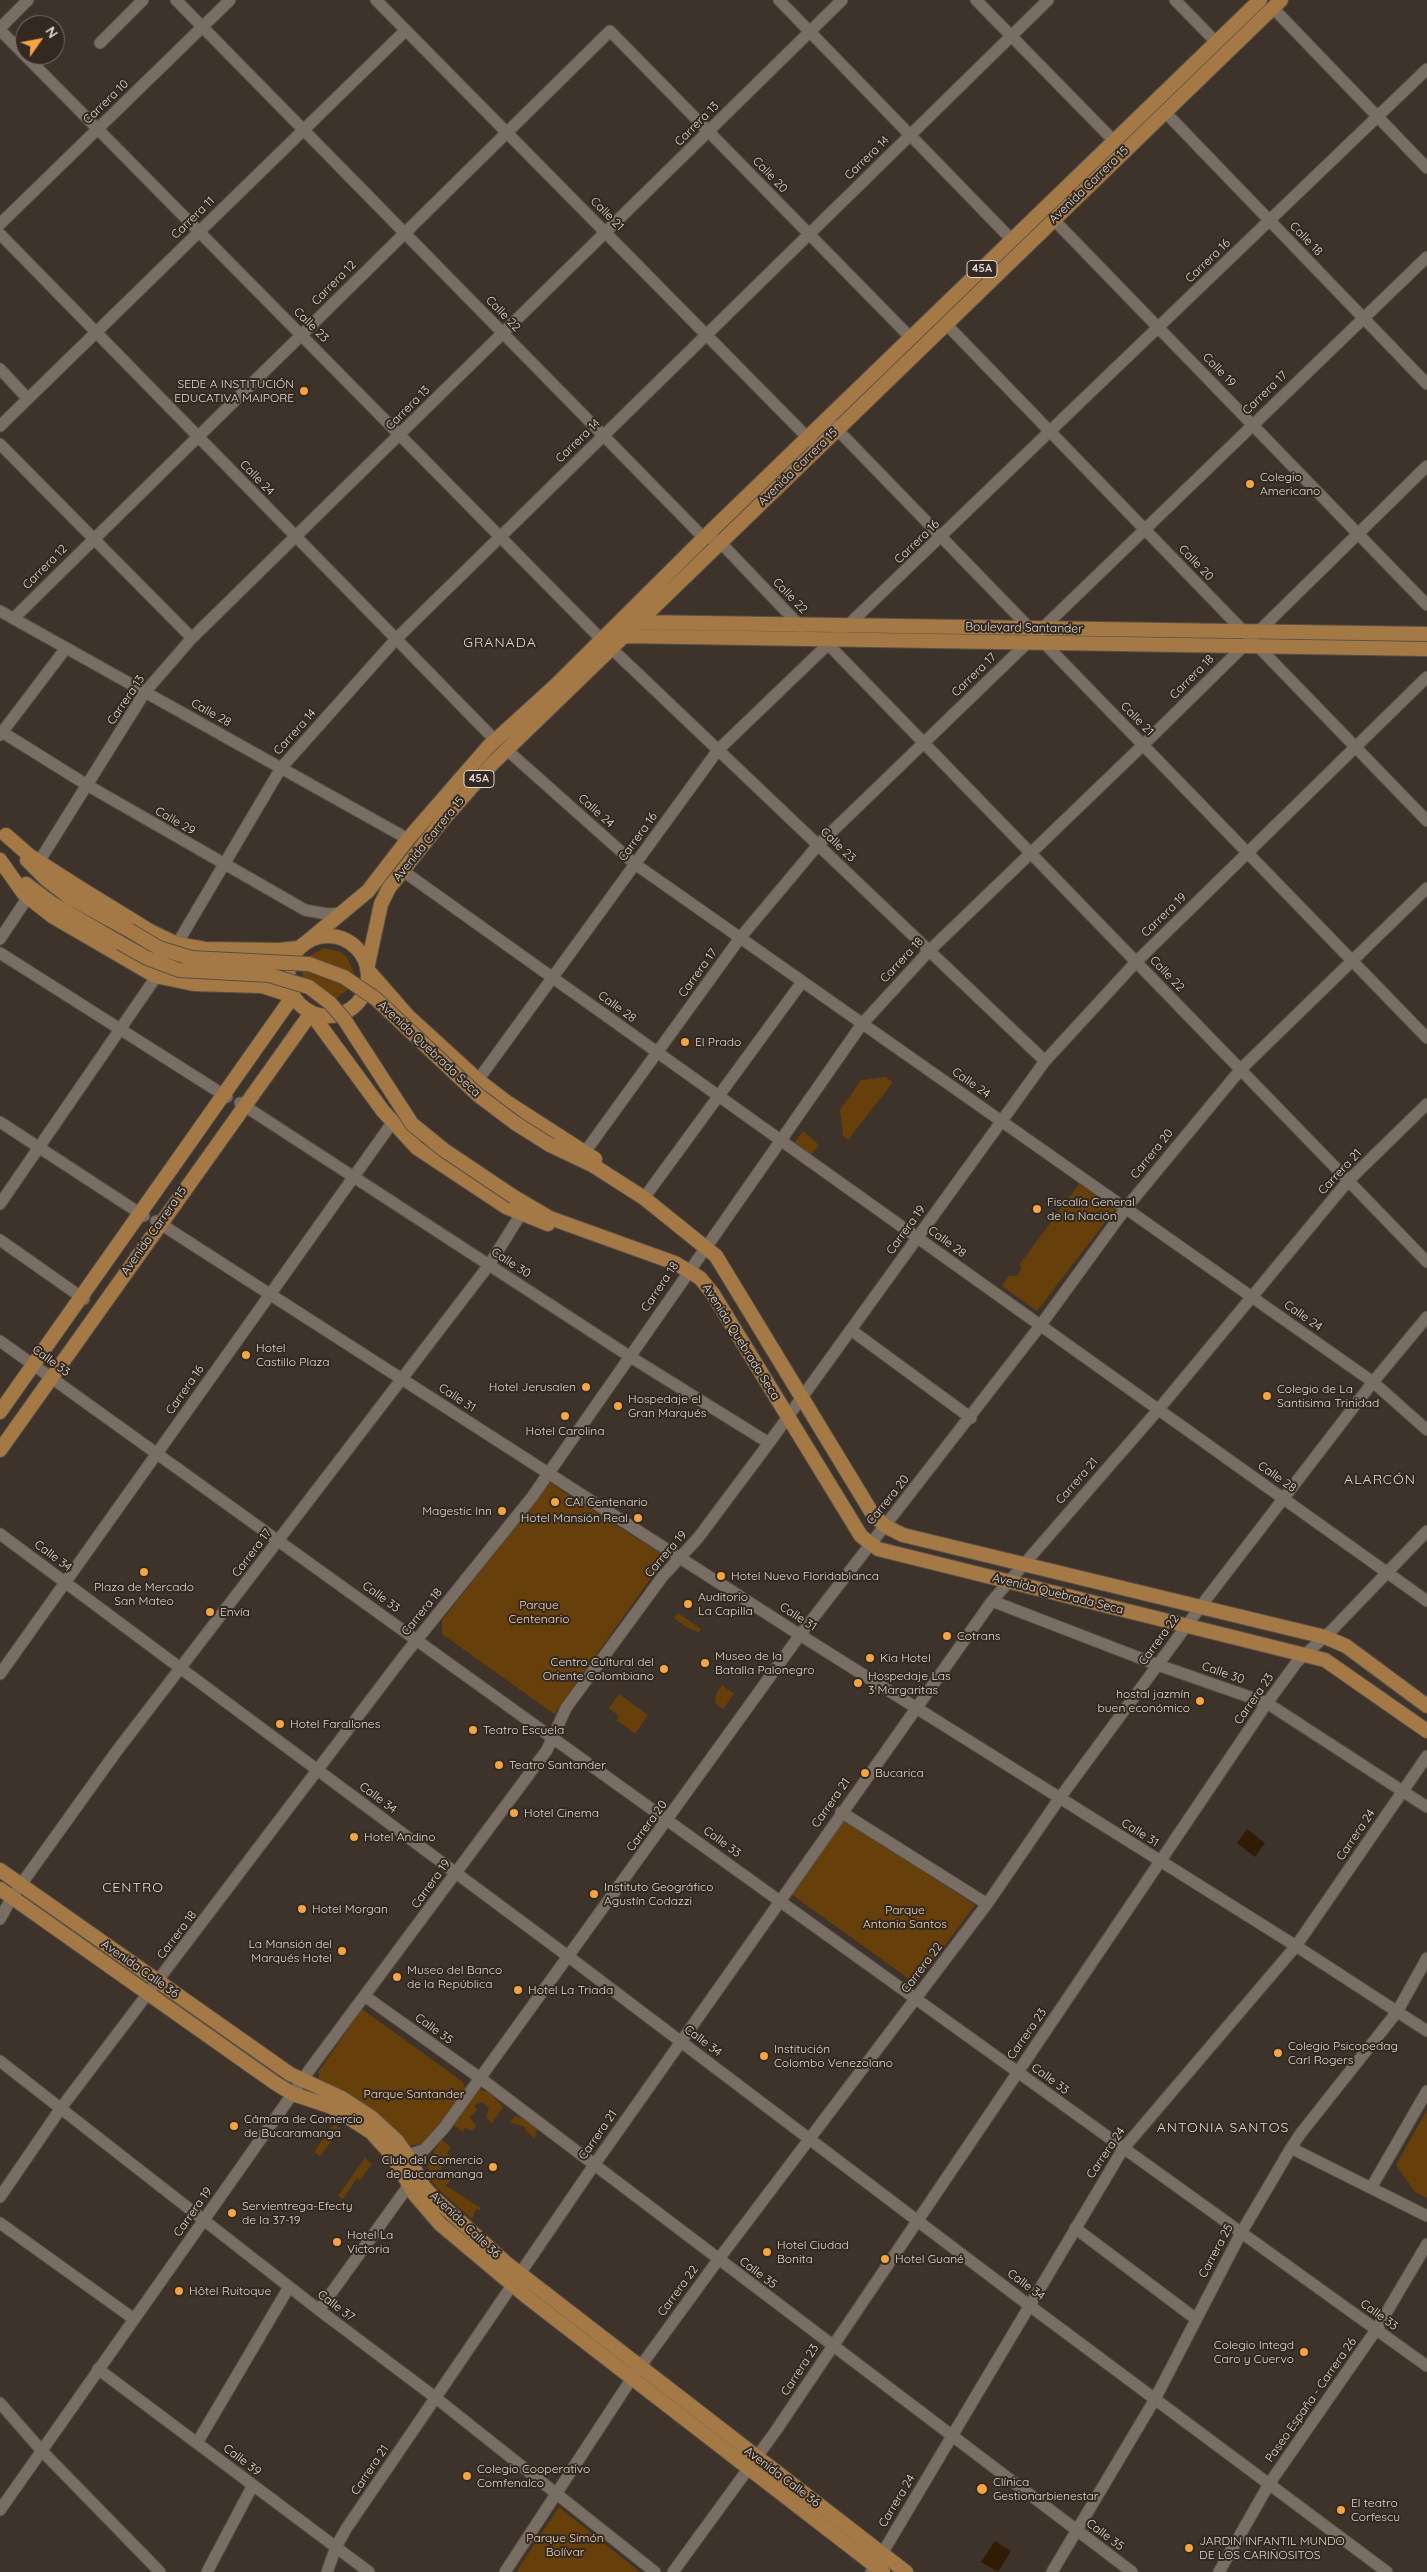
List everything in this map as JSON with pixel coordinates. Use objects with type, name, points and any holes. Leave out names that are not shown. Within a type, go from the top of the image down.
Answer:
[{"type":"main road","name":"Avenida Carrera 15","points":[[367,969],[381,904],[389,888],[453,809],[506,750],[607,644],[620,621],[1260,0]]},
{"type":"main road","name":"Avenida Carrera 15","points":[[303,944],[368,891],[408,839],[495,740],[607,644],[625,636],[640,622],[720,542],[1277,4]]},
{"type":"main road","name":"Boulevard Santander","points":[[620,621],[850,625],[1036,635],[1250,638],[1427,634]]},
{"type":"main road","name":"Boulevard Santander","points":[[625,636],[825,641],[1036,635]]},
{"type":"main road","name":"Boulevard Santander","points":[[1250,638],[1427,649]]},
{"type":"main road","points":[[3,831],[37,865],[150,931],[177,944],[214,949],[279,950],[303,944],[320,936],[332,936],[345,940],[355,947],[363,957],[367,969],[409,1017],[478,1080],[508,1103],[585,1152],[644,1198]]},
{"type":"main road","points":[[0,856],[30,893],[148,958],[179,970],[269,975],[297,981],[309,987],[330,1003],[344,1019],[412,1124],[444,1150],[514,1197],[524,1210]]},
{"type":"main road","points":[[0,860],[30,893],[71,928],[156,977],[194,984],[262,986],[293,996],[300,1006],[311,1013],[392,1123],[428,1157],[524,1210]]},
{"type":"main road","name":"Avenida Quebrada Seca","points":[[37,865],[69,897],[159,948],[191,958],[294,962],[327,969],[344,977],[376,1000],[478,1095],[516,1123],[550,1145],[594,1166],[644,1198],[705,1246],[726,1270],[872,1513],[884,1526],[903,1536],[1324,1637],[1346,1646],[1427,1706]]},
{"type":"main road","name":"45A","points":[[293,996],[288,984],[288,971],[291,959],[303,944]]},
{"type":"main road","name":"45A","points":[[311,1013],[332,1016],[352,1008],[365,991],[367,969]]},
{"type":"main road","name":"Avenida Carrera 15","points":[[0,1412],[83,1298],[293,996]]},
{"type":"main road","name":"Avenida Carrera 15","points":[[0,1450],[241,1104],[311,1013]]},
{"type":"main road","name":"Avenida Quebrada Seca","points":[[524,1210],[541,1222],[589,1232],[689,1269],[700,1278],[713,1294],[856,1528],[870,1545],[885,1552],[1305,1654],[1335,1665],[1427,1732]]},
{"type":"main road","name":"Avenida Calle 36","points":[[0,1870],[302,2081],[357,2107],[385,2129],[408,2156],[424,2187],[516,2280]]},
{"type":"main road","name":"Avenida Calle 36","points":[[0,1889],[275,2083],[293,2094],[332,2107],[370,2132],[392,2155],[409,2185],[431,2216],[753,2464],[876,2570]]},
{"type":"main road","name":"Avenida Calle 36","points":[[753,2464],[882,2553],[906,2572]]},
{"type":"street","points":[[0,29],[28,0]]},
{"type":"street","points":[[100,43],[143,0]]},
{"type":"street","name":"Calle 22","points":[[176,0],[704,538]]},
{"type":"street","name":"Carrera 10","points":[[0,224],[230,0]]},
{"type":"street","name":"Calle 21","points":[[376,0],[818,448]]},
{"type":"street","points":[[779,0],[1012,240]]},
{"type":"street","name":"Carrera 13","points":[[37,865],[145,692],[192,638],[842,0]]},
{"type":"street","points":[[976,0],[1114,141]]},
{"type":"street","name":"Carrera 14","points":[[177,944],[225,866],[281,768],[396,639],[1048,0]]},
{"type":"street","points":[[1175,0],[1216,42]]},
{"type":"street","points":[[1277,4],[1378,117],[1427,168]]},
{"type":"street","name":"Calle 23","points":[[0,29],[607,644],[1044,1061]]},
{"type":"street","name":"Carrera 11","points":[[0,426],[406,30]]},
{"type":"street","name":"Carrera 12","points":[[14,618],[610,31]]},
{"type":"street","name":"Calle 20","points":[[610,31],[910,338]]},
{"type":"street","name":"Carrera 16","points":[[478,1080],[718,750],[825,641],[850,625],[942,538],[1427,69]]},
{"type":"street","name":"Calle 18","points":[[1165,112],[1427,384]]},
{"type":"street","name":"Calle 19","points":[[1054,220],[1427,605]]},
{"type":"street","name":"Calle 24","points":[[0,234],[495,740]]},
{"type":"street","name":"Carrera 17","points":[[585,1152],[740,938],[818,845],[1427,257]]},
{"type":"street","name":"Calle 20","points":[[946,324],[1427,821]]},
{"type":"street","points":[[0,369],[28,399]]},
{"type":"street","name":"Calle 21","points":[[827,419],[1427,1038]]},
{"type":"street","points":[[0,444],[192,638]]},
{"type":"street","name":"Carrera 18","points":[[0,2197],[61,2108],[159,1982],[417,1640],[549,1474],[689,1269],[862,1024],[929,951],[1143,745],[1427,466]]},
{"type":"street","points":[[704,538],[720,542]]},
{"type":"street","name":"Calle 22","points":[[720,542],[798,624],[825,641],[1427,1262]]},
{"type":"street","name":"Calle 28","points":[[0,611],[408,839]]},
{"type":"street","points":[[1,734],[66,648]]},
{"type":"street","name":"Carrera 19","points":[[0,2510],[302,2081],[547,1750],[566,1708],[663,1576],[698,1538],[769,1443],[1044,1061],[1136,962],[1427,677]]},
{"type":"street","name":"Calle 29","points":[[1,734],[225,866],[305,910],[327,914],[342,913]]},
{"type":"street","name":"Calle 24","points":[[506,750],[635,864],[1373,1382],[1427,1430]]},
{"type":"street","name":"Calle 28","points":[[402,871],[1427,1601]]},
{"type":"street","name":"Carrera 20","points":[[408,2156],[420,2152],[431,2145],[569,1958],[800,1635],[971,1418],[1126,1208],[1241,1069],[1427,888]]},
{"type":"street","points":[[0,939],[30,893]]},
{"type":"street","points":[[0,953],[225,1096]]},
{"type":"street","points":[[0,1204],[156,977]]},
{"type":"street","points":[[644,1198],[802,982]]},
{"type":"street","name":"Calle 30","points":[[241,1104],[629,1356],[769,1443]]},
{"type":"street","name":"Carrera 21","points":[[327,2572],[336,2547],[594,2165],[841,1812],[992,1601],[1158,1410],[1348,1181],[1427,1104]]},
{"type":"street","points":[[0,1122],[142,1214]]},
{"type":"street","name":"Carrera 16","points":[[0,1674],[392,1123]]},
{"type":"street","name":"Carrera 17","points":[[0,1918],[21,1884],[116,1752],[489,1265],[524,1210]]},
{"type":"street","name":"Calle 31","points":[[157,1223],[800,1635],[1296,1946],[1427,2031]]},
{"type":"street","points":[[0,1240],[83,1298]]},
{"type":"street","name":"Carrera 22","points":[[505,2572],[636,2372],[718,2260],[987,1904],[1059,1799],[1187,1625],[1373,1382],[1427,1317]]},
{"type":"street","points":[[851,1330],[971,1418]]},
{"type":"street","name":"Calle 33","points":[[0,1341],[1427,2366]]},
{"type":"street","name":"Carrera 23","points":[[673,2572],[753,2464],[1017,2072],[1161,1863],[1267,1703],[1305,1654],[1324,1637],[1427,1530]]},
{"type":"street","name":"Calle 34","points":[[0,1534],[681,2041],[1030,2306],[1387,2572]]},
{"type":"street","name":"Calle 30","points":[[992,1601],[1267,1703],[1427,1807]]},
{"type":"street","name":"Carrera 24","points":[[876,2570],[882,2553],[1123,2149],[1296,1946],[1427,1756]]},
{"type":"street","points":[[841,1812],[987,1904]]},
{"type":"street","name":"Carrera 25","points":[[1052,2572],[1155,2398],[1241,2233],[1291,2148],[1301,2132],[1397,2012],[1427,1958]]},
{"type":"street","name":"Calle 35","points":[[366,1997],[480,2078],[1132,2572]]},
{"type":"street","name":"Calle 37","points":[[0,2061],[289,2287],[436,2398],[655,2572]]},
{"type":"street","points":[[1371,2188],[1427,2091]]},
{"type":"street","points":[[1291,2148],[1427,2216]]},
{"type":"street","points":[[319,2310],[409,2185]]},
{"type":"street","points":[[0,2223],[134,2319]]},
{"type":"street","points":[[1075,2228],[1196,2319]]},
{"type":"street","name":"Paseo España - Carrera 26","points":[[1219,2572],[1269,2484],[1376,2330],[1427,2244]]},
{"type":"street","points":[[197,2443],[289,2287]]},
{"type":"street","name":"Calle 39","points":[[98,2369],[369,2572]]},
{"type":"street","points":[[0,2403],[42,2450],[160,2572]]},
{"type":"street","points":[[207,2572],[253,2485]]},
{"type":"green space","points":[[324,948],[341,952],[347,957],[354,973],[349,989],[335,999],[302,979],[304,962],[309,956]]},
{"type":"green space","points":[[885,1077],[893,1082],[848,1140],[843,1136],[840,1110],[861,1080]]},
{"type":"green space","points":[[803,1131],[819,1145],[811,1155],[795,1142]]},
{"type":"green space","points":[[1079,1184],[1116,1208],[1037,1311],[1002,1286],[1009,1276],[1017,1276],[1022,1267],[1019,1265]]},
{"type":"green space","name":"Parque Centenario","points":[[550,1483],[666,1557],[554,1714],[442,1634],[442,1620]]},
{"type":"green space","points":[[678,1613],[701,1629],[699,1632],[686,1627],[674,1618]]},
{"type":"green space","points":[[722,1685],[734,1694],[723,1709],[715,1703],[716,1694]]},
{"type":"green space","points":[[619,1694],[648,1715],[635,1734],[617,1720],[619,1716],[609,1708]]},
{"type":"green space","name":"Parque Antonia Santos","points":[[843,1819],[975,1905],[916,1984],[791,1894]]},
{"type":"green space","name":"Parque Santander","points":[[362,2009],[463,2082],[465,2090],[427,2142],[421,2145],[407,2145],[372,2109],[349,2094],[319,2080],[319,2071]]},
{"type":"green space","points":[[474,2091],[489,2092],[503,2107],[492,2123],[486,2118],[489,2108],[483,2102],[474,2105],[477,2110],[470,2117],[476,2126],[472,2131],[465,2128],[463,2132],[453,2125]]},
{"type":"green space","points":[[1427,2110],[1427,2198],[1415,2192],[1396,2165]]},
{"type":"green space","points":[[515,2116],[521,2117],[538,2130],[535,2132],[537,2134],[534,2138],[525,2130],[525,2127],[510,2122]]},
{"type":"green space","points":[[336,2125],[341,2129],[320,2156],[314,2152],[331,2127]]},
{"type":"green space","points":[[441,2139],[451,2148],[447,2153],[451,2157],[440,2170],[452,2178],[446,2186],[481,2208],[479,2210],[476,2209],[472,2219],[436,2187],[429,2177],[428,2163]]},
{"type":"green space","points":[[365,2158],[372,2164],[360,2180],[357,2178],[343,2199],[338,2196]]},
{"type":"green space","name":"Parque Simón Bolívar","points":[[559,2507],[640,2572],[516,2572]]},
{"type":"shaded area","points":[[1247,1829],[1265,1843],[1255,1857],[1237,1843]]},
{"type":"shaded area","points":[[995,2541],[1011,2551],[998,2572],[981,2562]]},
{"type":"place","name":"SEDE A INSTITUCIÓN EDUCATIVA MAIPORE","points":[[304,391]]},
{"type":"place","name":"Colegio Americano","points":[[1250,484]]},
{"type":"place","name":"El Prado","points":[[685,1042]]},
{"type":"place","name":"Fiscalía General de la Nación","points":[[1037,1209]]},
{"type":"place","name":"Hotel Castillo Plaza","points":[[246,1355]]},
{"type":"place","name":"Hotel Jerusalen","points":[[586,1387]]},
{"type":"place","name":"Colegio de La Santisima Trinidad","points":[[1267,1396]]},
{"type":"place","name":"Hospedaje el Gran Marqués","points":[[618,1406]]},
{"type":"place","name":"Hotel Carolina","points":[[565,1416]]},
{"type":"place","name":"CAI Centenario","points":[[555,1502]]},
{"type":"place","name":"Magestic Inn","points":[[502,1511]]},
{"type":"place","name":"Hotel Mansión Real","points":[[638,1518]]},
{"type":"place","name":"Plaza de Mercado San Mateo","points":[[144,1572]]},
{"type":"place","name":"Hotel Nuevo Floridablanca","points":[[721,1576]]},
{"type":"place","name":"Auditorio La Capilla","points":[[688,1604]]},
{"type":"place","name":"Envía","points":[[210,1612]]},
{"type":"place","name":"Cotrans","points":[[947,1636]]},
{"type":"place","name":"Kia Hotel","points":[[870,1658]]},
{"type":"place","name":"Museo de la Batalla Palonegro","points":[[705,1663]]},
{"type":"place","name":"Centro Cultural del Oriente Colombiano","points":[[664,1669]]},
{"type":"place","name":"Hospedaje Las 3 Margaritas","points":[[858,1683]]},
{"type":"place","name":"hostal jazmín buen económico","points":[[1200,1701]]},
{"type":"place","name":"Hotel Farallones","points":[[280,1724]]},
{"type":"place","name":"Teatro Escuela","points":[[473,1730]]},
{"type":"place","name":"Teatro Santander","points":[[499,1765]]},
{"type":"place","name":"Bucarica","points":[[865,1773]]},
{"type":"place","name":"Hotel Cinema","points":[[514,1813]]},
{"type":"place","name":"Hotel Andino","points":[[354,1837]]},
{"type":"place","name":"Instituto Geográfico Agustín Codazzi","points":[[594,1894]]},
{"type":"place","name":"Hotel Morgan","points":[[302,1909]]},
{"type":"place","name":"La Mansión del Marqués Hotel","points":[[342,1951]]},
{"type":"place","name":"Museo del Banco de la República","points":[[397,1977]]},
{"type":"place","name":"Hotel La Triada","points":[[518,1990]]},
{"type":"place","name":"Colegio Psicopedag Carl Rogers","points":[[1278,2053]]},
{"type":"place","name":"Institución Colombo Venezolano","points":[[764,2056]]},
{"type":"place","name":"Cámara de Comercio de Bucaramanga","points":[[234,2126]]},
{"type":"place","name":"Club del Comercio de Bucaramanga","points":[[493,2167]]},
{"type":"place","name":"Servientrega-Efecty de la 37-19","points":[[232,2213]]},
{"type":"place","name":"Hotel La Victoria","points":[[337,2242]]},
{"type":"place","name":"Hotel Ciudad Bonita","points":[[767,2252]]},
{"type":"place","name":"Hotel Guané","points":[[885,2259]]},
{"type":"place","name":"Hôtel Ruitoque","points":[[179,2291]]},
{"type":"place","name":"Colegio Integd Caro y Cuervo","points":[[1304,2352]]},
{"type":"place","name":"Colegio Cooperativo Comfenalco","points":[[467,2476]]},
{"type":"place","name":"Clínica Gestionarbienestar","points":[[982,2489]]},
{"type":"place","name":"El teatro Corfescu","points":[[1341,2510]]},
{"type":"place","name":"JARDIN INFANTIL MUNDO DE LOS CARIÑOSITOS","points":[[1189,2548]]},
{"type":"district","name":"GRANADA","points":[[500,643]]},
{"type":"district","name":"ALARCÓN","points":[[1380,1480]]},
{"type":"district","name":"CENTRO","points":[[133,1888]]},
{"type":"district","name":"ANTONIA SANTOS","points":[[1223,2128]]}]
